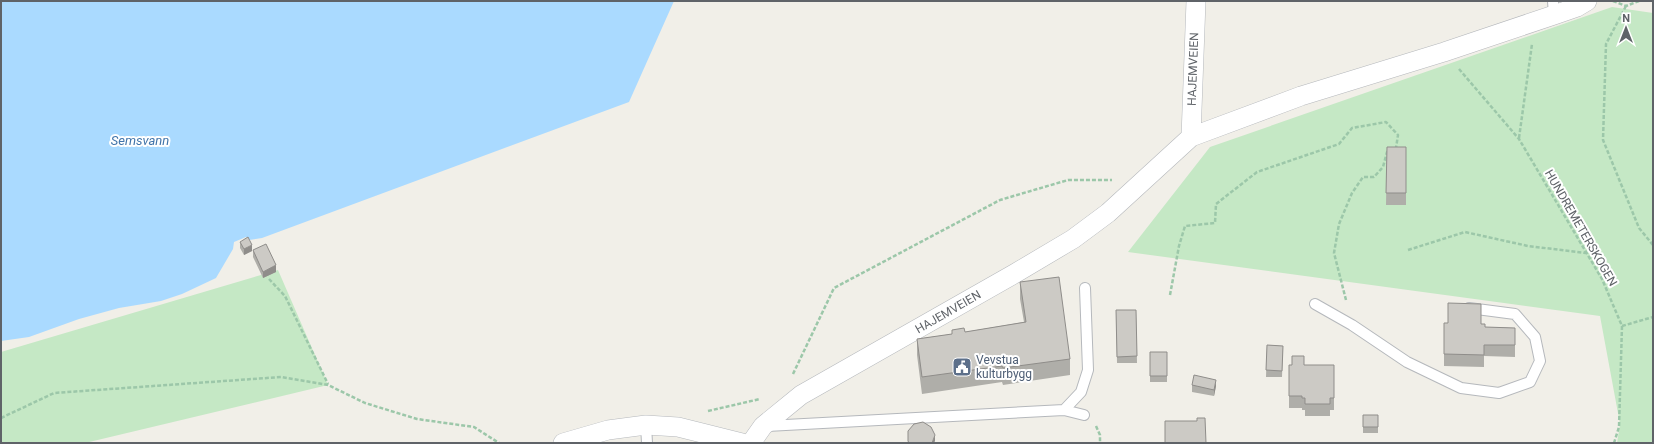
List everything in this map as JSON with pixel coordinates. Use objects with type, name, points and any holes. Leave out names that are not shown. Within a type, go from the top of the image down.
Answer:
[{"type":"street","name":"HAJEMVEIEN","points":[[752,443],[763,426],[802,395],[1014,274],[1072,239],[1108,213],[1191,136],[1196,1]]},
{"type":"street","points":[[1191,136],[1301,96],[1444,52],[1536,21],[1554,8],[1577,7],[1587,1]]},
{"type":"street","points":[[563,443],[608,430],[646,434],[678,427],[742,443]]},
{"type":"lane","points":[[1064,410],[1081,392],[1088,370],[1085,288]]},
{"type":"lane","points":[[1315,304],[1352,325],[1407,362],[1461,388],[1499,393],[1530,382],[1540,361],[1535,337],[1514,314],[1469,308]]},
{"type":"lane","points":[[763,426],[1064,410],[1084,415]]},
{"type":"path","points":[[1613,1],[1626,6]]},
{"type":"path","points":[[1638,1],[1626,6],[1606,44],[1603,140],[1639,228],[1653,245]]},
{"type":"path","points":[[1519,139],[1536,21]]},
{"type":"path","name":"HUNDREMETERSKOGEN","points":[[1444,52],[1519,139],[1602,279],[1622,326],[1619,427],[1614,443]]},
{"type":"path","points":[[1170,295],[1179,246],[1185,226],[1215,223],[1216,204],[1257,172],[1339,144],[1352,128],[1386,122],[1398,135],[1396,148],[1387,152],[1383,167],[1374,177],[1363,177],[1352,193],[1339,224],[1334,254],[1346,300]]},
{"type":"path","points":[[790,380],[834,288],[1000,200],[1068,180],[1144,180]]},
{"type":"path","points":[[1408,250],[1465,232],[1528,246],[1586,253]]},
{"type":"path","points":[[269,279],[285,296],[328,385]]},
{"type":"path","points":[[1622,326],[1653,317]]},
{"type":"path","points":[[1,418],[54,393],[281,377],[328,385],[365,403],[417,419],[474,427],[499,443]]},
{"type":"path","points":[[707,411],[761,399]]},
{"type":"green space","points":[[1612,7],[1653,13],[1653,443],[1617,443],[1620,424],[1600,316],[1128,252],[1210,147]]},
{"type":"green space","points":[[278,270],[328,385],[85,443],[1,443],[1,352]]},
{"type":"water","name":"Semsvann","points":[[1,1],[674,1],[629,102],[262,238],[249,240],[246,237],[234,242],[233,249],[216,278],[182,294],[161,301],[119,308],[79,319],[29,337],[1,341]]},
{"type":"building","points":[[1387,147],[1406,147],[1406,193],[1386,193]]},
{"type":"building","points":[[248,237],[252,245],[244,249],[240,242]]},
{"type":"building","points":[[266,244],[276,265],[263,272],[253,250]]},
{"type":"building","points":[[1059,277],[1070,359],[1003,368],[1002,366],[922,377],[917,339],[952,334],[952,330],[964,328],[965,332],[1026,322],[1020,282]]},
{"type":"building","points":[[1448,303],[1481,304],[1481,324],[1485,324],[1485,327],[1515,328],[1515,345],[1484,345],[1484,355],[1444,354],[1444,323],[1448,323]]},
{"type":"building","points":[[1116,310],[1136,310],[1137,356],[1117,357]]},
{"type":"building","points":[[1267,345],[1283,346],[1282,371],[1266,370]]},
{"type":"building","points":[[1150,352],[1167,352],[1167,376],[1150,376]]},
{"type":"building","points":[[1292,356],[1304,356],[1304,365],[1334,365],[1334,398],[1330,398],[1330,404],[1305,404],[1305,398],[1302,398],[1302,396],[1289,396],[1289,365],[1292,365]]},
{"type":"building","points":[[1194,375],[1216,380],[1214,390],[1192,385]]},
{"type":"building","points":[[1363,415],[1378,415],[1378,427],[1363,427]]},
{"type":"building","points":[[1197,418],[1205,418],[1206,443],[1165,443],[1165,421],[1197,421]]},
{"type":"building","points":[[923,422],[931,427],[935,435],[932,443],[909,443],[908,431],[914,424]]},
{"type":"place","name":"Vevstua kulturbygg","points":[[962,367]]}]
